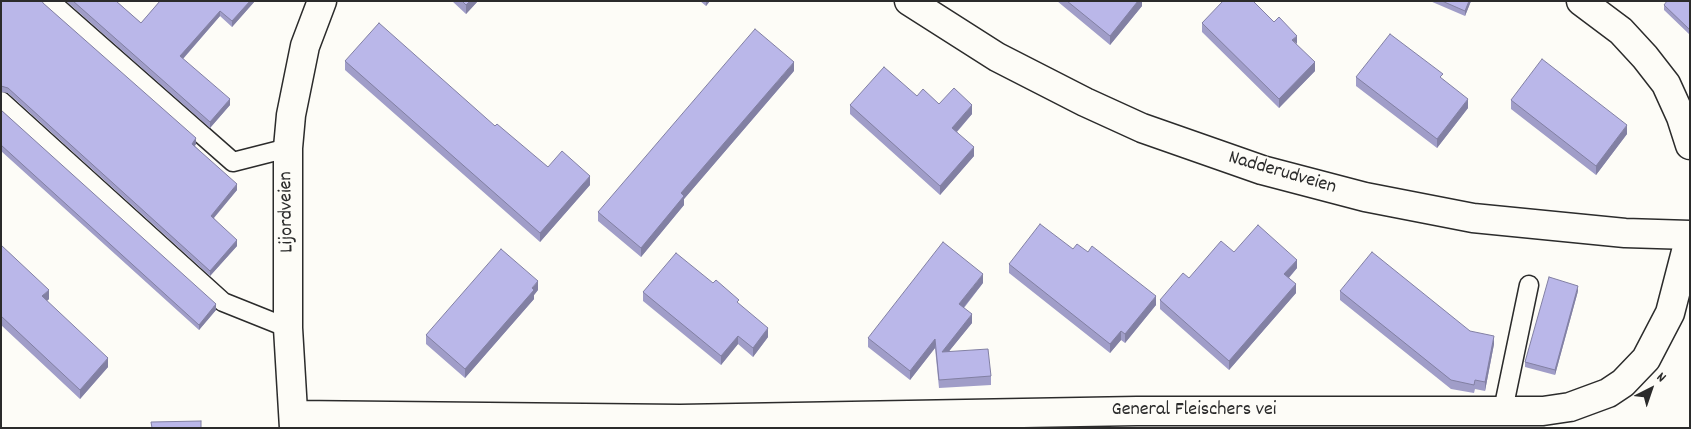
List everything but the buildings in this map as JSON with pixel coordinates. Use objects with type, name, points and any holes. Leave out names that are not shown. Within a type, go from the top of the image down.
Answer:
[{"type":"street","name":"Lijordveien","points":[[295,422],[288,328],[288,148],[290,115],[305,46],[322,1]]},
{"type":"street","name":"Nadderudveien","points":[[909,1],[996,57],[1077,98],[1151,131],[1262,170],[1364,197],[1473,218],[1625,232],[1690,235]]},
{"type":"street","points":[[1581,1],[1621,32],[1646,57],[1666,84],[1681,117],[1690,145]]},
{"type":"street","name":"General Fleischers vei","points":[[295,422],[680,419],[1137,411],[1543,411],[1592,401],[1623,383],[1646,359],[1670,313],[1690,235]]},
{"type":"lane","points":[[50,1],[233,162],[288,148]]},
{"type":"lane","points":[[1,101],[223,302],[288,328]]},
{"type":"lane","points":[[1503,410],[1529,285]]}]
